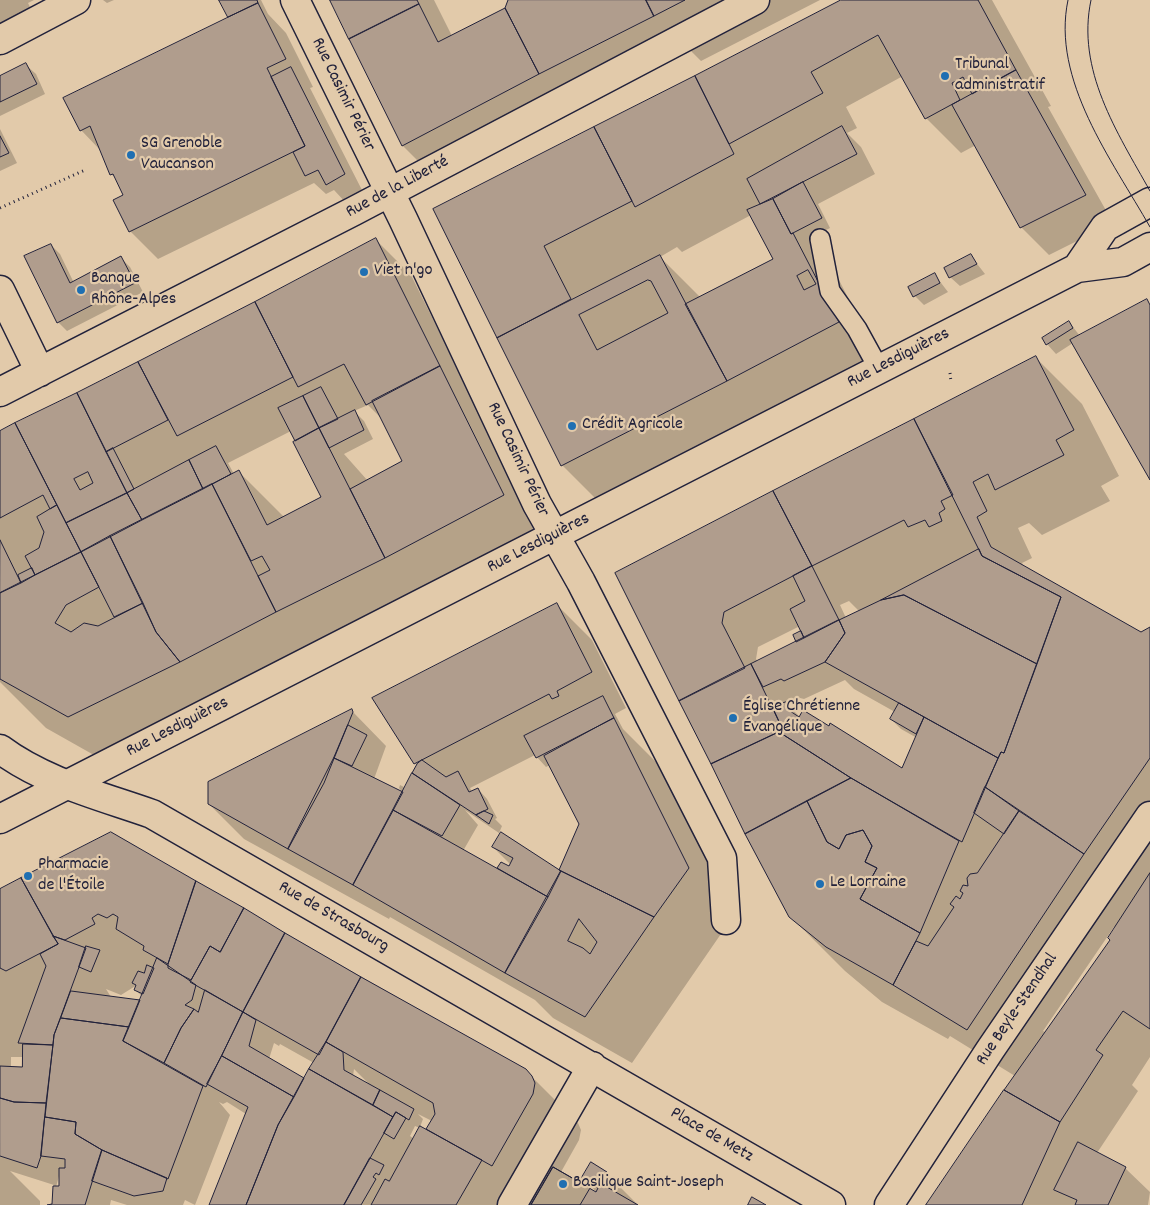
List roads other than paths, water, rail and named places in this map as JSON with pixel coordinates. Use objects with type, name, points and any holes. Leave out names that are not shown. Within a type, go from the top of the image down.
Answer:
[{"type":"street","points":[[0,40],[76,0]]},
{"type":"street","name":"Rue Casimir Périer","points":[[296,0],[390,192],[554,537],[581,582],[722,858],[726,920]]},
{"type":"street","name":"Rue de la Liberté","points":[[0,392],[390,192],[755,0]]},
{"type":"street","name":"Rue Lesdiguières","points":[[1077,268],[1105,227],[1150,202]]},
{"type":"street","name":"Rue Lesdiguières","points":[[0,819],[1077,268],[1123,262],[1150,247]]},
{"type":"street","points":[[0,290],[40,372]]},
{"type":"street","name":"Rue de Strasbourg","points":[[0,749],[15,760],[67,785],[152,814],[592,1066]]},
{"type":"street","name":"Rue Beyle-Stendhal","points":[[888,1205],[972,1076],[1150,816]]},
{"type":"street","points":[[512,1205],[592,1066]]},
{"type":"street","name":"Place de Metz","points":[[592,1066],[831,1205]]},
{"type":"lane","points":[[820,239],[830,291],[849,317],[879,369]]},
{"type":"tram line","points":[[1068,0],[1065,30],[1068,60],[1076,89],[1103,147],[1150,227]]},
{"type":"tram line","points":[[1091,0],[1088,26],[1089,51],[1094,76],[1102,100],[1113,123],[1150,191]]},
{"type":"place","name":"Tribunal administratif","points":[[945,76]]},
{"type":"place","name":"SG Grenoble Vaucanson","points":[[131,155]]},
{"type":"place","name":"Viet n'go","points":[[364,272]]},
{"type":"place","name":"Banque Rhône-Alpes","points":[[81,290]]},
{"type":"place","name":"Crédit Agricole","points":[[572,426]]},
{"type":"place","name":"Église Chrétienne Évangélique","points":[[733,718]]},
{"type":"place","name":"Pharmacie de l'Étoile","points":[[28,876]]},
{"type":"place","name":"Le Lorraine","points":[[820,884]]},
{"type":"place","name":"Basilique Saint-Joseph","points":[[563,1184]]}]
